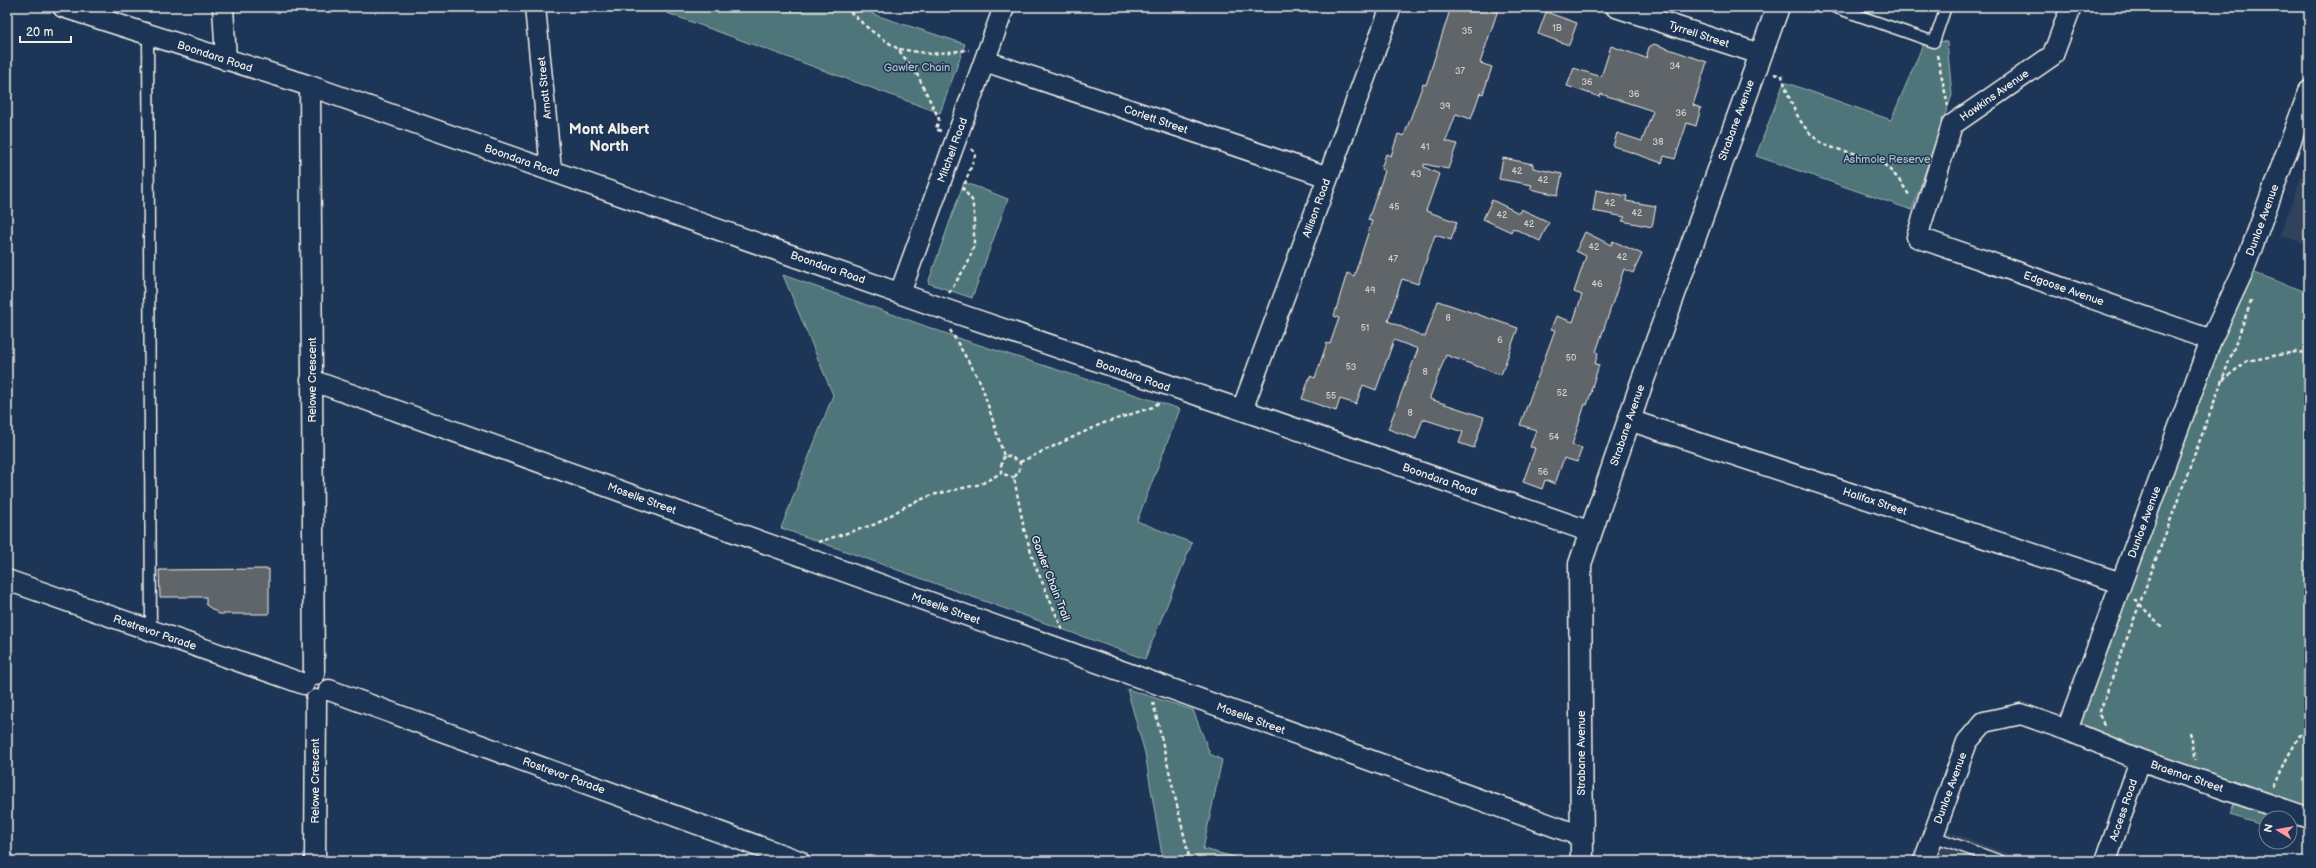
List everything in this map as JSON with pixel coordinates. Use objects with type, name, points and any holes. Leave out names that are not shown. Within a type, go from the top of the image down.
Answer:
[{"type":"street","name":"Boondara Road","points":[[63,7],[310,86],[944,309],[1175,389],[1242,410],[1590,532]]},
{"type":"street","points":[[223,7],[226,60]]},
{"type":"street","name":"Arnott Street","points":[[535,7],[551,170]]},
{"type":"street","name":"Mitchell Road","points":[[900,293],[1004,7]]},
{"type":"street","name":"Allison Road","points":[[1242,410],[1391,7]]},
{"type":"street","name":"Tyrrell Street","points":[[1616,7],[1757,61]]},
{"type":"street","name":"Strabane Avenue","points":[[1582,861],[1580,564],[1628,420],[1757,61],[1778,7]]},
{"type":"street","name":"Hawkins Avenue","points":[[1917,237],[1952,125],[2053,54],[2071,7]]},
{"type":"street","name":"Corlett Street","points":[[987,55],[1328,177]]},
{"type":"street","name":"Relowe Crescent","points":[[309,680],[311,380],[310,86]]},
{"type":"street","name":"Dunloe Avenue","points":[[1924,861],[1967,742],[1984,722],[2021,714],[2067,730],[2211,340],[2244,269],[2309,91]]},
{"type":"street","name":"Edgoose Avenue","points":[[1917,237],[2211,340]]},
{"type":"street","name":"Moselle Street","points":[[311,380],[1582,836]]},
{"type":"street","name":"Halifax Street","points":[[1628,420],[2122,583]]},
{"type":"street","name":"Rostrevor Parade","points":[[7,580],[151,630],[309,680]]},
{"type":"street","points":[[309,680],[306,695],[322,695]]},
{"type":"street","name":"Rostrevor Parade","points":[[322,695],[799,861]]},
{"type":"street","name":"Relowe Crescent","points":[[315,861],[322,695]]},
{"type":"street","name":"Braemar Street","points":[[2067,730],[2140,760],[2309,818]]},
{"type":"street","name":"Access Road","points":[[2106,861],[2140,760]]},
{"type":"lane","points":[[1834,7],[1934,42],[1946,7]]},
{"type":"lane","points":[[148,35],[151,630]]},
{"type":"lane","points":[[1933,836],[2001,861]]},
{"type":"path","points":[[845,7],[870,30],[898,49],[918,76],[939,119],[936,129],[956,139],[976,153],[963,189],[972,200],[974,213],[974,245],[968,262],[950,291],[944,309],[953,337],[982,383],[1004,456],[1001,473]]},
{"type":"path","points":[[1934,42],[1952,125]]},
{"type":"path","points":[[898,49],[931,54],[987,55]]},
{"type":"path","points":[[1757,61],[1782,76],[1792,109],[1816,137],[1827,146],[1877,160],[1904,184],[1911,199],[1926,206]]},
{"type":"path","points":[[2106,730],[2099,714],[2223,381],[2252,298]]},
{"type":"path","points":[[2223,381],[2247,361],[2295,352],[2309,353]]},
{"type":"path","points":[[1020,462],[1101,424],[1154,407],[1175,389]]},
{"type":"path","points":[[1004,456],[1009,456],[1020,462]]},
{"type":"path","points":[[803,556],[817,542],[876,524],[906,506],[932,494],[980,484],[1001,473],[1014,478],[1019,471],[1020,462]]},
{"type":"path","name":"Gawler Chain Trail","points":[[1014,478],[1024,529],[1033,558],[1065,635]]},
{"type":"path","points":[[2122,583],[2162,628]]},
{"type":"path","points":[[1147,681],[1173,782],[1190,861]]},
{"type":"path","points":[[2190,732],[2197,765],[2190,762]]},
{"type":"path","points":[[2268,785],[2275,787],[2287,758],[2300,736],[2309,739]]},
{"type":"shaded area","points":[[2309,156],[2309,245],[2280,235]]},
{"type":"shaded area","points":[[1947,831],[2028,861],[1937,861]]},
{"type":"green space","name":"Gawler Chain","points":[[666,7],[874,7],[872,14],[965,44],[940,113],[667,13]]},
{"type":"green space","name":"Ashmole Reserve","points":[[1925,40],[1947,42],[1952,95],[1912,210],[1756,156],[1784,82],[1891,120]]},
{"type":"green space","points":[[964,182],[1008,199],[972,298],[928,283]]},
{"type":"green space","points":[[2244,269],[2309,293],[2309,818],[2298,814],[2298,810],[2287,810],[2067,730]]},
{"type":"green space","points":[[783,275],[967,341],[1180,409],[1137,521],[1192,543],[1145,659],[781,528],[833,395]]},
{"type":"green space","points":[[1127,689],[1193,710],[1210,754],[1222,760],[1203,849],[1235,857],[1235,861],[1163,861],[1145,753]]},
{"type":"green space","points":[[2234,804],[2258,812],[2258,824],[2230,815]]},
{"type":"building","points":[[1451,7],[1499,7],[1480,63],[1492,67],[1483,94],[1480,93],[1471,119],[1456,114],[1446,141],[1457,144],[1448,169],[1424,164],[1424,167],[1439,174],[1426,211],[1457,222],[1451,240],[1435,235],[1418,284],[1402,279],[1388,321],[1425,337],[1438,301],[1518,328],[1501,375],[1446,355],[1430,397],[1430,399],[1484,417],[1474,448],[1459,443],[1463,432],[1423,419],[1416,439],[1388,429],[1418,349],[1394,340],[1376,390],[1363,385],[1356,404],[1340,399],[1336,411],[1302,399],[1310,376],[1315,378],[1327,343],[1330,344],[1339,318],[1334,316],[1347,273],[1354,276],[1372,221],[1368,220],[1385,171],[1381,169],[1386,154],[1391,156],[1398,134],[1404,136],[1423,84],[1426,85]]},
{"type":"building","points":[[1546,12],[1577,23],[1569,45],[1538,34]]},
{"type":"building","points":[[1654,44],[1707,62],[1693,105],[1701,108],[1696,126],[1687,123],[1675,159],[1664,156],[1662,163],[1613,146],[1617,133],[1642,141],[1653,111],[1601,94],[1600,97],[1567,86],[1574,68],[1601,77],[1611,46],[1646,58],[1649,47]]},
{"type":"building","points":[[1503,158],[1533,164],[1533,168],[1562,174],[1558,195],[1530,189],[1532,185],[1499,179]]},
{"type":"building","points":[[1596,190],[1627,196],[1626,201],[1656,206],[1652,227],[1622,221],[1625,217],[1593,211]]},
{"type":"building","points":[[1492,200],[1519,213],[1521,209],[1549,222],[1540,241],[1513,228],[1511,232],[1483,219]]},
{"type":"building","points":[[1585,232],[1611,245],[1613,241],[1642,254],[1633,273],[1624,269],[1596,352],[1598,353],[1595,364],[1599,365],[1587,405],[1585,404],[1572,445],[1582,448],[1577,462],[1564,458],[1555,484],[1545,480],[1542,489],[1523,482],[1535,448],[1530,447],[1536,430],[1520,425],[1555,330],[1551,329],[1556,316],[1573,322],[1582,295],[1574,292],[1586,256],[1576,251]]},
{"type":"building","points":[[269,569],[269,614],[219,614],[206,605],[206,597],[160,597],[159,570]]},
{"type":"district","name":"Mont Albert North","points":[[609,138]]}]
